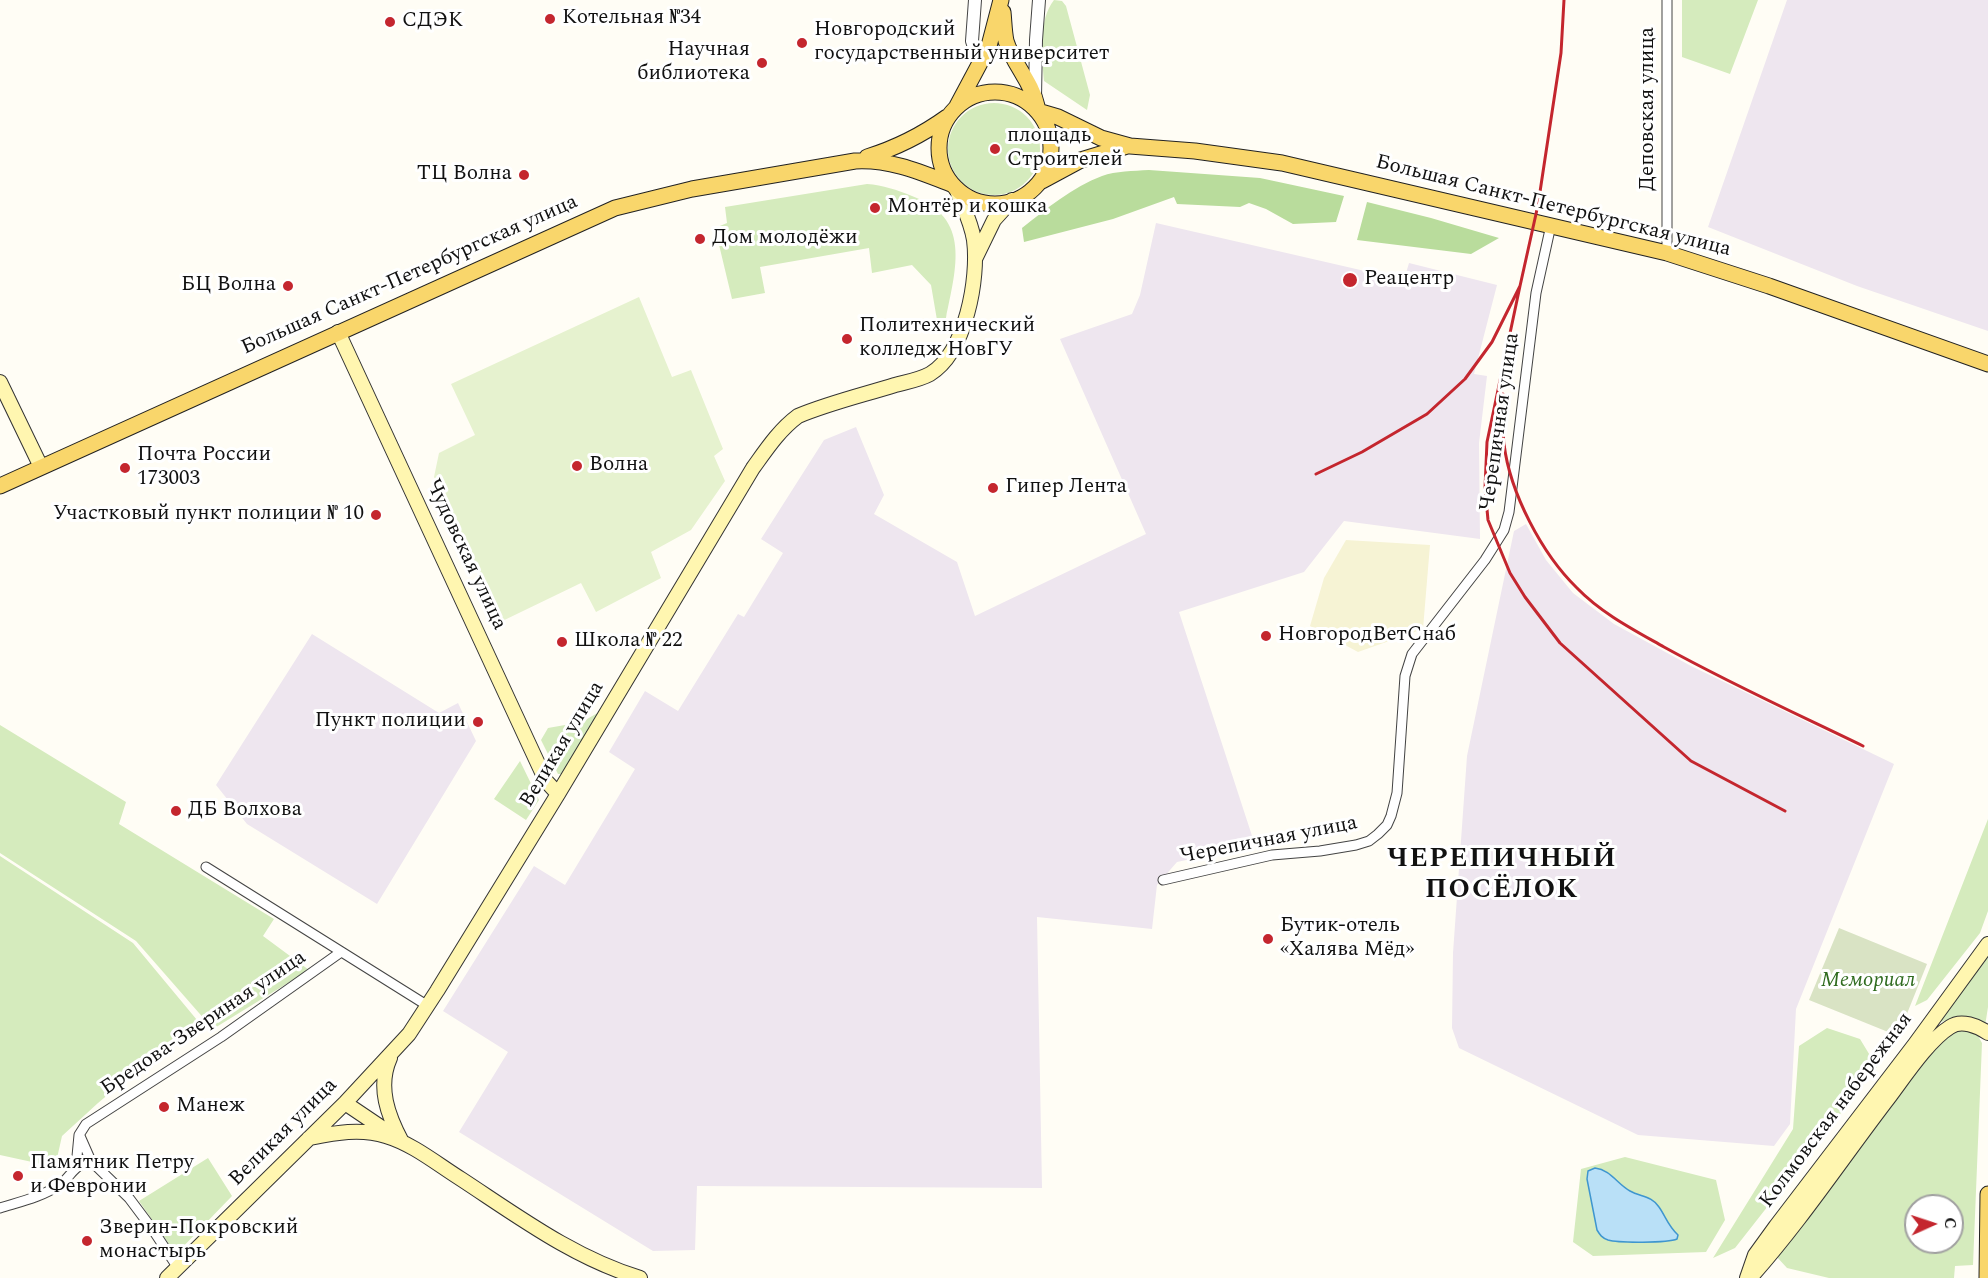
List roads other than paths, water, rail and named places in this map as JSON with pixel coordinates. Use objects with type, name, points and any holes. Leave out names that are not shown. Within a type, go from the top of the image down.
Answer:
[{"type":"main road","points":[[975,259],[974,239],[969,219],[941,165],[939,154],[941,131],[984,56],[993,36],[1002,0]]},
{"type":"main road","points":[[953,186],[960,193],[978,201],[1000,204],[1012,200],[1038,184],[1048,168],[1052,147],[1051,134],[1026,78],[1006,41],[1002,0]]},
{"type":"main road","points":[[953,111],[962,103],[978,95],[998,92],[1019,96],[1038,106]]},
{"type":"main road","name":"Большая Санкт-Петербургская улица","points":[[1038,106],[1101,138],[1130,146],[1282,163],[1667,253],[1780,289],[1988,364]]},
{"type":"main road","name":"Большая Санкт-Петербургская улица","points":[[855,161],[921,135],[953,111]]},
{"type":"main road","name":"Большая Санкт-Петербургская улица","points":[[1038,184],[1081,160],[1130,146]]},
{"type":"main road","name":"Большая Санкт-Петербургская улица","points":[[0,486],[606,210],[692,189],[855,161],[878,161],[898,165],[953,186]]},
{"type":"main road","points":[[975,259],[994,220],[1012,200]]},
{"type":"main road","name":"Великая улица","points":[[172,1273],[394,1052],[428,1006],[753,468],[773,441],[798,416],[924,376],[942,364],[955,346],[963,328],[969,306],[975,259]]},
{"type":"main road","name":"Чудовская улица","points":[[338,332],[546,781],[558,794]]},
{"type":"main road","points":[[0,382],[41,467]]},
{"type":"main road","name":"Колмовская набережная","points":[[1749,1278],[1755,1256],[1776,1226],[1988,944]]},
{"type":"main road","name":"Колмовская набережная","points":[[1749,1278],[1779,1246],[1885,1102],[1939,1036],[1950,1026],[1960,1023],[1980,1028],[1988,1033]]},
{"type":"main road","points":[[394,1052],[386,1066],[383,1085],[388,1113],[402,1142]]},
{"type":"main road","points":[[345,1103],[534,1227],[588,1259],[640,1278]]},
{"type":"main road","points":[[309,1138],[352,1131],[374,1133],[402,1142]]},
{"type":"main road","points":[[1987,1278],[1988,1194]]},
{"type":"street","points":[[975,0],[972,41],[974,47],[984,56]]},
{"type":"street","points":[[1038,106],[1036,40],[1039,0]]},
{"type":"street","name":"Деповская улица","points":[[1666,0],[1667,253]]},
{"type":"street","name":"Черепичная улица","points":[[1163,880],[1272,855],[1356,845],[1369,841],[1387,825],[1397,793],[1405,676],[1412,654],[1485,560],[1503,530],[1509,512],[1536,293],[1551,225]]},
{"type":"street","points":[[206,867],[428,1006]]},
{"type":"street","name":"Бредова-Звериная улица","points":[[80,1135],[86,1124],[220,1037],[341,952]]},
{"type":"street","points":[[80,1135],[91,1161],[129,1198],[153,1230],[172,1273]]},
{"type":"street","points":[[76,1167],[80,1135]]},
{"type":"street","points":[[0,1208],[60,1185],[76,1167],[91,1161]]},
{"type":"water","points":[[1595,1168],[1610,1174],[1630,1191],[1656,1203],[1678,1235],[1677,1239],[1632,1242],[1613,1241],[1603,1237],[1597,1230],[1587,1179],[1588,1171]]},
{"type":"railway","points":[[1316,474],[1362,452],[1427,414],[1465,379],[1492,342],[1520,286],[1538,205],[1561,53],[1564,0]]},
{"type":"railway","points":[[1520,286],[1487,442],[1485,488],[1488,520],[1510,573],[1560,643],[1691,761],[1785,811]]},
{"type":"railway","points":[[1503,394],[1502,419],[1507,463],[1521,502],[1530,522],[1552,558],[1586,597],[1607,613],[1664,647],[1738,686],[1863,746]]},
{"type":"place","name":"Котельная №34","points":[[550,19]]},
{"type":"place","name":"СДЭК","points":[[390,22]]},
{"type":"place","name":"Новгородский государственный университет","points":[[802,43]]},
{"type":"place","name":"Научная библиотека","points":[[762,63]]},
{"type":"place","name":"площадь Строителей","points":[[995,149]]},
{"type":"place","name":"ТЦ Волна","points":[[524,175]]},
{"type":"place","name":"Монтёр и кошка","points":[[875,208]]},
{"type":"place","name":"Дом молодёжи","points":[[700,239]]},
{"type":"place","name":"Реацентр","points":[[1350,280]]},
{"type":"place","name":"БЦ Волна","points":[[288,286]]},
{"type":"place","name":"Политехнический колледж НовГУ","points":[[847,339]]},
{"type":"place","name":"Волна","points":[[577,466]]},
{"type":"place","name":"Почта России 173003","points":[[125,468]]},
{"type":"place","name":"Гипер Лента","points":[[993,488]]},
{"type":"place","name":"Участковый пункт полиции № 10","points":[[376,515]]},
{"type":"place","name":"НовгородВетСнаб","points":[[1266,636]]},
{"type":"place","name":"Школа № 22","points":[[562,642]]},
{"type":"place","name":"Пункт полиции","points":[[478,722]]},
{"type":"place","name":"ДБ Волхова","points":[[176,811]]},
{"type":"place","name":"Бутик-отель «Халява Мёд»","points":[[1268,939]]},
{"type":"place","name":"Манеж","points":[[164,1107]]},
{"type":"place","name":"Памятник Петру и Февронии","points":[[18,1176]]},
{"type":"place","name":"Зверин-Покровский монастырь","points":[[87,1241]]},
{"type":"district","name":"ЧЕРЕПИЧНЫЙ ПОСЁЛОК","points":[[1502,876]]},
{"type":"park label","name":"Мемориал","points":[[1868,982]]}]
